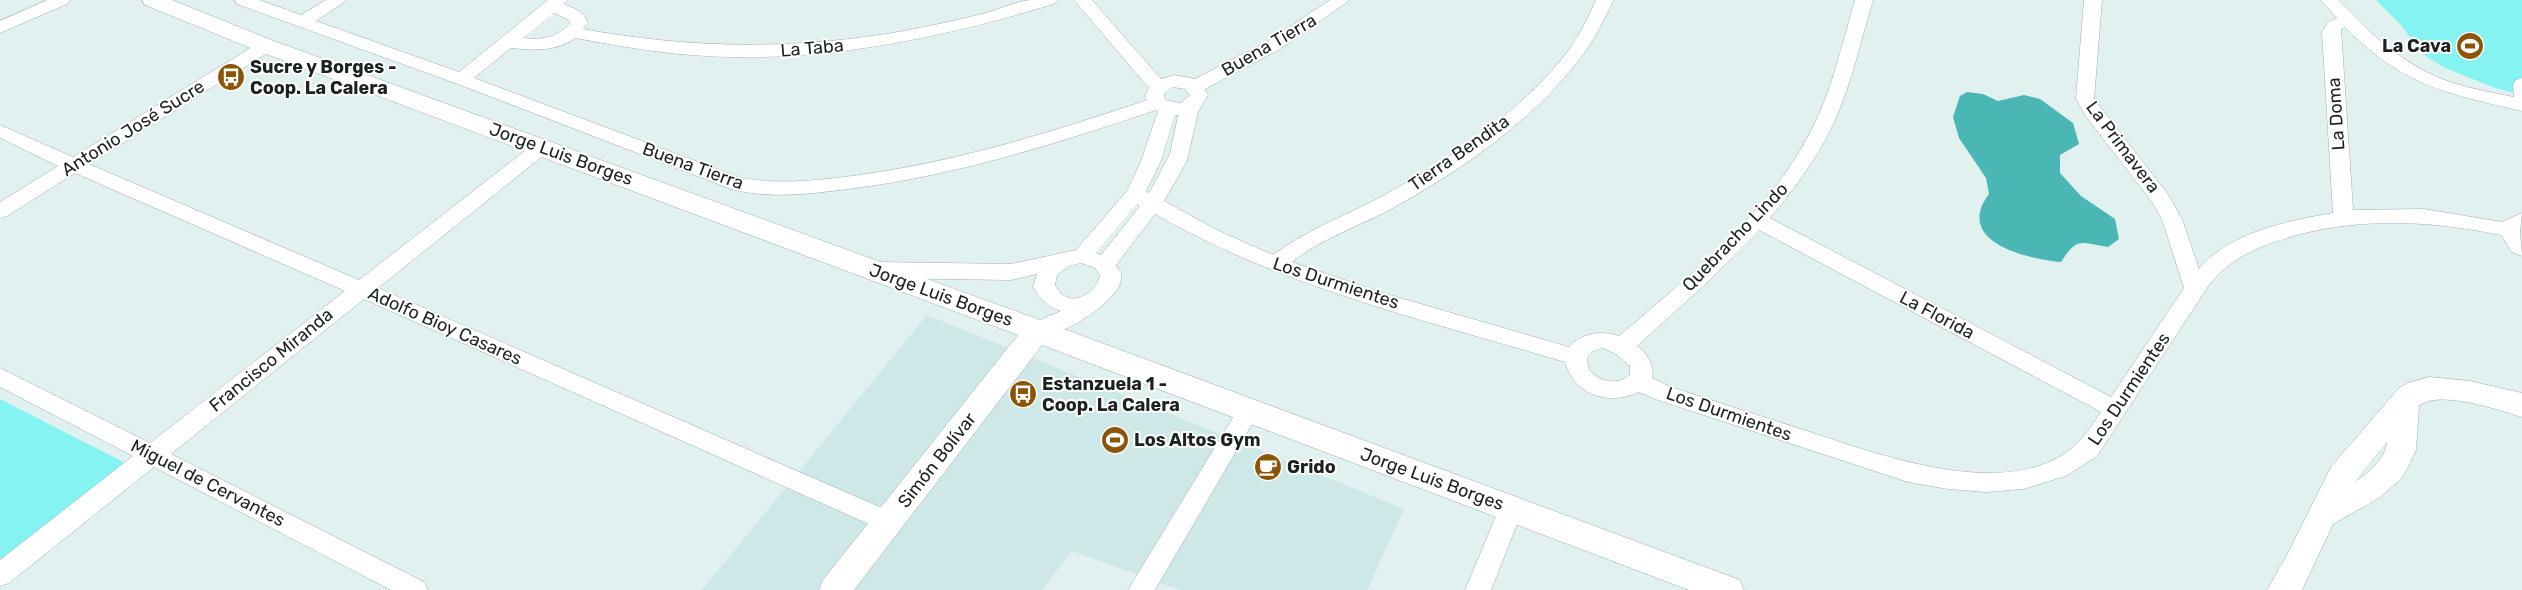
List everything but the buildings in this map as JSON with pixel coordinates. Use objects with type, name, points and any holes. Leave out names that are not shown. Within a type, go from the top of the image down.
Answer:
[{"type":"street","points":[[0,28],[61,0]]},
{"type":"street","name":"Jorge Luis Borges","points":[[153,0],[266,46],[1038,330],[1248,412],[1728,590]]},
{"type":"street","name":"Buena Tierra","points":[[243,0],[461,79],[738,184],[778,189],[811,187],[929,170],[1031,145],[1164,95],[1180,109],[1193,96],[1341,0]]},
{"type":"street","points":[[302,22],[338,0]]},
{"type":"street","name":"La Taba","points":[[573,32],[654,48],[775,51],[845,46],[900,38],[988,19],[1048,0]]},
{"type":"street","points":[[1083,0],[1164,95]]},
{"type":"street","points":[[1095,0],[1164,95]]},
{"type":"street","name":"Tierra Bendita","points":[[1276,264],[1292,250],[1387,202],[1423,181],[1508,120],[1548,83],[1576,52],[1605,0]]},
{"type":"street","name":"Quebracho Lindo","points":[[1623,346],[1725,252],[1756,220],[1791,178],[1820,132],[1843,69],[1864,0]]},
{"type":"street","name":"La Primavera","points":[[2093,0],[2085,99],[2092,111],[2160,198],[2172,220],[2195,289]]},
{"type":"street","points":[[2330,0],[2347,19],[2390,58],[2412,72],[2449,87],[2522,104]]},
{"type":"street","points":[[461,79],[507,42],[556,3],[576,17],[579,23],[573,32],[561,40],[548,44],[536,45],[507,42]]},
{"type":"street","name":"La Doma","points":[[2343,217],[2331,32],[2334,26],[2347,19]]},
{"type":"street","name":"Antonio José Sucre","points":[[0,211],[266,46]]},
{"type":"street","points":[[1082,256],[1099,238],[1144,199],[1178,158],[1184,138],[1185,120],[1193,96],[1185,82],[1164,95],[1144,199],[1119,246],[1105,264]]},
{"type":"street","points":[[2522,84],[2522,96]]},
{"type":"street","name":"Adolfo Bioy Casares","points":[[0,131],[73,165],[361,288],[889,522]]},
{"type":"street","name":"Francisco Miranda","points":[[0,575],[361,288],[542,147]]},
{"type":"street","name":"Los Durmientes","points":[[1144,199],[1228,244],[1276,264],[1575,357]]},
{"type":"street","name":"Los Durmientes","points":[[1638,381],[1663,393],[1891,469],[1932,478],[1976,481],[2008,481],[2044,475],[2073,463],[2089,449],[2117,410],[2210,268],[2243,245],[2297,227],[2343,217],[2396,213],[2515,225]]},
{"type":"street","name":"La Florida","points":[[1756,220],[2117,410]]},
{"type":"street","points":[[2515,225],[2510,236],[2522,249]]},
{"type":"street","points":[[874,270],[1011,272],[1082,256],[1099,260],[1105,264],[1110,271],[1112,280],[1110,288],[1094,301],[1071,305],[1053,299],[1044,287],[1044,280],[1052,266],[1060,261]]},
{"type":"street","name":"Simón Bolívar","points":[[835,590],[1052,312],[1053,299]]},
{"type":"street","name":"Simón Bolívar","points":[[1038,330],[1077,313],[1094,301]]},
{"type":"street","points":[[1593,341],[1614,342],[1623,346],[1638,358],[1641,374],[1638,381],[1632,386],[1618,390],[1602,389],[1592,386],[1578,372],[1575,357],[1578,350],[1593,341]]},
{"type":"street","name":"Miguel de Cervantes","points":[[0,377],[415,590]]},
{"type":"street","points":[[2283,590],[2304,558],[2322,515],[2373,486],[2396,460],[2401,450],[2404,403],[2416,391],[2435,389],[2471,392],[2515,405]]},
{"type":"street","points":[[1141,590],[1248,412]]},
{"type":"street","points":[[1478,590],[1512,509]]},
{"type":"shaded area","name":"La Cava","points":[[2376,0],[2522,0],[2522,95],[2495,88],[2443,67],[2421,53],[2401,25]]},
{"type":"shaded area","points":[[1967,92],[1983,94],[1998,101],[2024,95],[2040,99],[2073,123],[2079,144],[2060,155],[2060,173],[2081,196],[2115,219],[2119,239],[2108,247],[2080,243],[2072,248],[2061,262],[2014,252],[1999,245],[1987,236],[1980,224],[1980,211],[1989,194],[1986,178],[1959,138],[1953,117],[1960,96]]},
{"type":"shaded area","points":[[927,315],[1404,509],[1367,590],[1180,590],[1072,551],[1042,590],[702,590]]},
{"type":"shaded area","points":[[0,399],[129,465],[0,568]]},
{"type":"place","name":"La Cava","points":[[2470,46]]},
{"type":"place","name":"Sucre y Borges - Coop. La Calera","points":[[231,77]]},
{"type":"place","name":"Estanzuela 1 - Coop. La Calera","points":[[1023,394]]},
{"type":"place","name":"Los Altos Gym","points":[[1115,440]]},
{"type":"place","name":"Grido","points":[[1268,467]]}]
